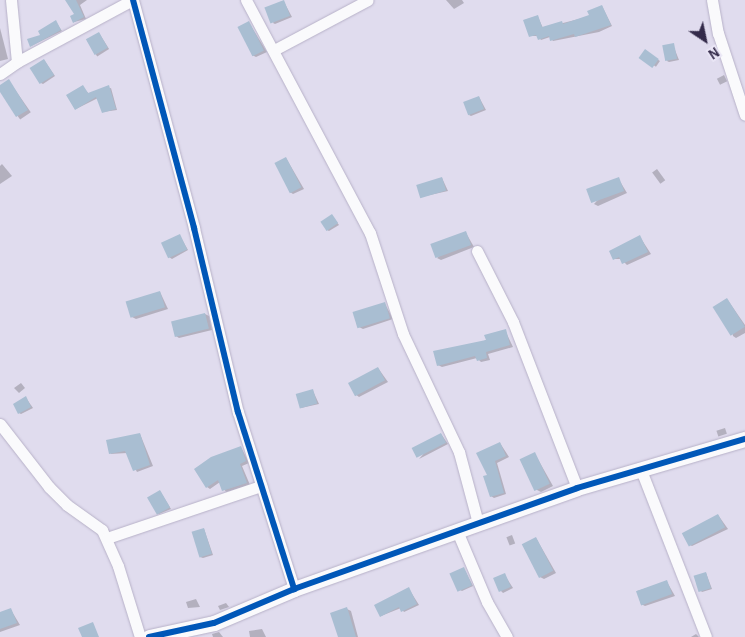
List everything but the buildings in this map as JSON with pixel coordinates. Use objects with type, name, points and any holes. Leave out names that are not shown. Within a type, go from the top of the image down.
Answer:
[{"type":"street","points":[[11,0],[16,62]]},
{"type":"street","points":[[0,74],[16,62],[118,2],[132,0],[194,228],[238,412],[294,589]]},
{"type":"street","points":[[246,0],[370,233],[403,334],[459,452],[478,523]]},
{"type":"street","points":[[274,50],[368,0]]},
{"type":"street","points":[[712,0],[718,33],[745,115]]},
{"type":"street","points":[[477,251],[513,322],[577,488]]},
{"type":"street","points":[[0,424],[49,487],[67,505],[102,530],[107,538],[140,637]]},
{"type":"street","points":[[149,637],[200,631],[214,623],[294,589],[577,488],[745,439]]},
{"type":"street","points":[[641,470],[706,637]]},
{"type":"street","points":[[107,538],[261,486]]},
{"type":"street","points":[[457,531],[487,602],[507,637]]},
{"type":"cycle path","points":[[133,0],[194,228],[238,412],[294,589]]},
{"type":"cycle path","points":[[149,637],[214,623],[294,589],[577,488],[745,439]]}]
